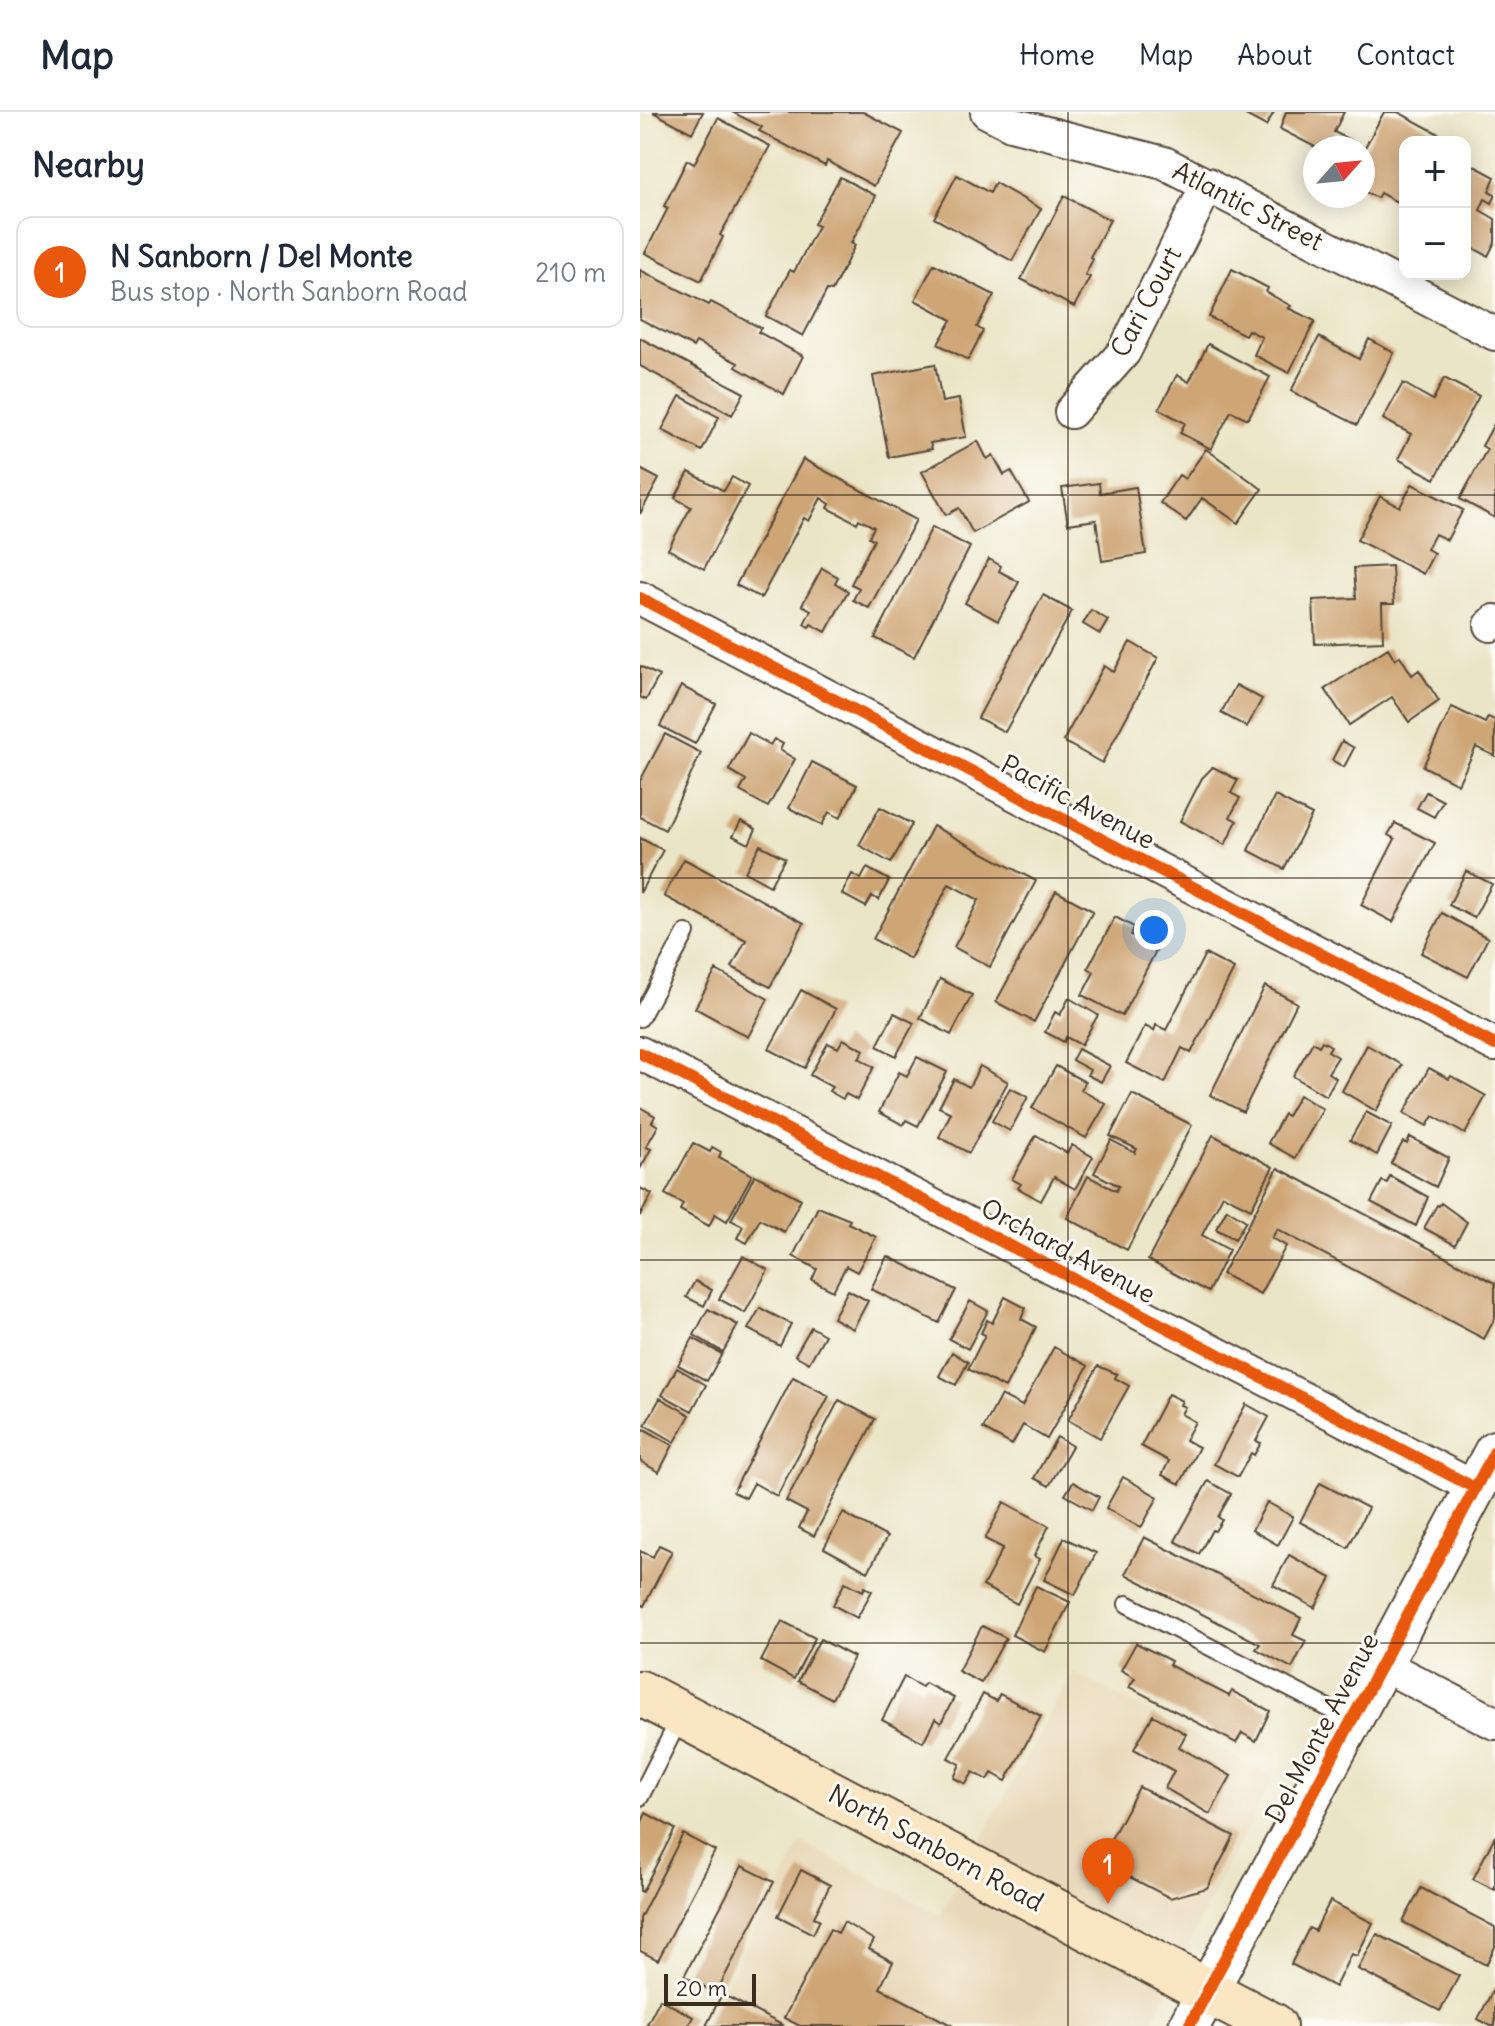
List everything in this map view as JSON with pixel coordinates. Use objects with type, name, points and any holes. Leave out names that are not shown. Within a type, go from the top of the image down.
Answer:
[{"type":"main road","name":"North Sanborn Road","points":[[640,1693],[1198,2008],[1274,2026]]},
{"type":"street","name":"Atlantic Street","points":[[987,112],[1011,124],[1164,163],[1495,334]]},
{"type":"street","name":"Cari Court","points":[[1071,412],[1124,352],[1208,184]]},
{"type":"street","name":"Pacific Avenue","points":[[640,598],[1495,1045]]},
{"type":"street","name":"Orchard Avenue","points":[[640,1053],[1475,1488]]},
{"type":"street","name":"Del Monte Avenue","points":[[1198,2008],[1495,1451]]},
{"type":"street","points":[[1381,1664],[1495,1723]]},
{"type":"lane","points":[[640,1018],[686,933]]},
{"type":"lane","points":[[1127,1604],[1351,1720]]},
{"type":"lane","points":[[640,1797],[682,1715]]},
{"type":"shaded area","points":[[1073,1672],[1273,1778],[1203,1913],[1151,2026],[702,2026],[802,1843],[940,1915]]},
{"type":"building","points":[[653,112],[703,112],[692,133]]},
{"type":"building","points":[[732,112],[863,112],[903,133],[874,186],[827,161],[825,166],[759,131],[762,127]]},
{"type":"building","points":[[1240,112],[1274,112],[1266,126]]},
{"type":"building","points":[[1286,112],[1344,112],[1334,132],[1342,136],[1303,136],[1303,141],[1280,129]]},
{"type":"building","points":[[1384,112],[1398,112],[1439,134],[1399,136],[1399,203],[1380,193],[1375,197],[1375,136],[1371,136]]},
{"type":"building","points":[[718,118],[770,146],[720,235],[723,237],[701,281],[645,253],[668,208],[664,206],[687,160],[694,164]]},
{"type":"building","points":[[1471,164],[1495,177],[1489,191],[1495,197],[1492,203],[1485,199],[1480,210],[1495,219],[1495,242],[1488,256],[1471,247]]},
{"type":"building","points":[[957,175],[990,193],[995,183],[1041,209],[1012,261],[934,218]]},
{"type":"building","points":[[840,177],[876,196],[851,243],[855,245],[832,291],[827,290],[803,336],[766,316],[790,270],[794,272],[818,226],[814,224]]},
{"type":"building","points":[[1064,196],[1110,220],[1090,257],[1093,259],[1085,275],[1090,277],[1074,307],[1021,279]]},
{"type":"building","points":[[934,264],[994,295],[977,327],[983,331],[968,360],[938,344],[952,320],[915,300]]},
{"type":"building","points":[[1232,269],[1268,288],[1266,292],[1291,306],[1288,308],[1315,321],[1289,373],[1254,355],[1262,337],[1248,330],[1245,335],[1209,317]]},
{"type":"building","points":[[640,270],[761,328],[758,332],[803,356],[784,394],[736,367],[738,363],[696,342],[693,347],[640,319]]},
{"type":"building","points":[[1319,337],[1359,359],[1369,339],[1394,353],[1357,425],[1291,391]]},
{"type":"building","points":[[640,338],[744,393],[732,415],[640,366]]},
{"type":"building","points":[[1208,344],[1270,377],[1248,419],[1231,411],[1211,449],[1180,433],[1185,423],[1159,409],[1177,375],[1189,382]]},
{"type":"building","points":[[935,364],[942,402],[959,399],[966,437],[930,443],[932,449],[889,457],[873,376]]},
{"type":"building","points":[[1444,378],[1479,396],[1435,479],[1398,459],[1411,434],[1383,419],[1403,383],[1433,400]]},
{"type":"building","points":[[680,396],[719,417],[702,451],[662,430]]},
{"type":"building","points":[[1495,422],[1495,518],[1460,499],[1487,449],[1482,446]]},
{"type":"building","points":[[978,441],[987,459],[993,455],[1004,475],[1011,471],[1029,502],[973,533],[959,508],[946,515],[922,472]]},
{"type":"building","points":[[1206,449],[1262,489],[1238,523],[1202,498],[1186,521],[1160,503],[1179,475],[1185,479]]},
{"type":"building","points":[[803,459],[916,520],[869,608],[853,600],[859,588],[851,584],[874,540],[869,537],[874,527],[859,519],[857,523],[828,508],[830,504],[821,498],[809,521],[804,518],[761,598],[736,585]]},
{"type":"building","points":[[640,469],[659,479],[640,514]]},
{"type":"building","points":[[689,472],[724,491],[732,477],[748,486],[704,569],[668,549],[691,507],[675,498]]},
{"type":"building","points":[[1099,483],[1100,493],[1136,487],[1146,554],[1102,561],[1096,520],[1068,524],[1062,488]]},
{"type":"building","points":[[1412,484],[1463,510],[1447,540],[1435,534],[1427,549],[1434,553],[1423,574],[1357,540],[1380,496],[1400,507]]},
{"type":"building","points":[[932,527],[970,547],[914,657],[875,638]]},
{"type":"building","points":[[989,559],[1001,566],[999,571],[1019,582],[998,621],[965,603]]},
{"type":"building","points":[[1392,566],[1394,604],[1382,604],[1383,641],[1315,644],[1313,600],[1356,598],[1354,568]]},
{"type":"building","points":[[822,568],[838,577],[835,583],[848,591],[826,632],[804,624],[811,610],[802,605]]},
{"type":"building","points":[[1043,595],[1072,611],[1005,732],[978,718]]},
{"type":"building","points":[[1091,610],[1108,620],[1100,634],[1083,624]]},
{"type":"building","points":[[1130,642],[1158,658],[1102,763],[1063,741],[1104,666],[1114,672]]},
{"type":"building","points":[[1388,648],[1395,660],[1400,656],[1412,675],[1419,670],[1439,701],[1409,722],[1392,697],[1349,725],[1325,689]]},
{"type":"building","points":[[640,666],[659,676],[646,700],[640,697]]},
{"type":"building","points":[[1236,685],[1262,699],[1247,727],[1221,713]]},
{"type":"building","points":[[681,686],[716,704],[695,744],[660,726]]},
{"type":"building","points":[[1452,707],[1485,723],[1488,717],[1495,720],[1495,756],[1476,747],[1458,784],[1423,766]]},
{"type":"building","points":[[749,733],[770,745],[774,739],[783,744],[780,750],[795,759],[768,807],[740,791],[746,780],[729,770]]},
{"type":"building","points":[[665,734],[701,753],[665,830],[640,817],[640,781]]},
{"type":"building","points":[[1342,741],[1354,748],[1344,767],[1332,760]]},
{"type":"building","points":[[812,762],[857,785],[840,818],[829,812],[822,825],[789,808]]},
{"type":"building","points":[[1213,767],[1238,780],[1231,793],[1240,798],[1230,817],[1237,821],[1225,845],[1180,821],[1202,778]]},
{"type":"building","points":[[1426,792],[1443,801],[1434,817],[1417,808]]},
{"type":"building","points":[[1275,796],[1312,815],[1284,869],[1248,850]]},
{"type":"building","points":[[880,807],[912,824],[891,863],[859,845]]},
{"type":"building","points":[[741,821],[756,829],[749,844],[733,836]]},
{"type":"building","points":[[1395,823],[1435,843],[1393,922],[1361,905],[1395,839],[1388,835]]},
{"type":"building","points":[[933,826],[1036,881],[990,967],[954,947],[979,900],[949,884],[910,959],[873,939]]},
{"type":"building","points":[[640,838],[663,850],[640,893]]},
{"type":"building","points":[[760,845],[785,858],[770,886],[745,872]]},
{"type":"building","points":[[684,859],[804,923],[770,987],[732,967],[746,940],[664,896]]},
{"type":"building","points":[[867,868],[889,880],[879,900],[872,896],[866,907],[842,894],[852,874],[861,879]]},
{"type":"building","points":[[1466,871],[1492,884],[1474,918],[1449,905]]},
{"type":"building","points":[[1056,891],[1093,911],[1034,1022],[996,1002]]},
{"type":"building","points":[[1442,913],[1488,938],[1468,977],[1421,953]]},
{"type":"building","points":[[1115,917],[1134,927],[1131,935],[1157,949],[1122,1016],[1082,995],[1094,972],[1088,968]]},
{"type":"building","points":[[1205,954],[1234,969],[1191,1053],[1182,1048],[1165,1083],[1126,1063],[1145,1026],[1154,1031],[1156,1025],[1166,1030]]},
{"type":"building","points":[[716,970],[768,999],[748,1037],[695,1008]]},
{"type":"building","points":[[940,979],[972,995],[951,1035],[920,1018]]},
{"type":"building","points":[[1265,986],[1297,1003],[1243,1112],[1210,1095]]},
{"type":"building","points":[[801,990],[836,1009],[805,1068],[769,1049]]},
{"type":"building","points":[[1069,998],[1098,1015],[1081,1045],[1066,1037],[1064,1042],[1045,1032],[1055,1012],[1060,1015]]},
{"type":"building","points":[[894,1013],[914,1023],[896,1056],[877,1046]]},
{"type":"building","points":[[843,1039],[864,1050],[859,1058],[874,1067],[857,1100],[846,1094],[843,1099],[829,1091],[832,1087],[810,1075],[828,1043],[838,1048]]},
{"type":"building","points":[[1322,1041],[1331,1046],[1328,1051],[1338,1057],[1328,1073],[1336,1078],[1326,1096],[1293,1076],[1313,1042],[1319,1046]]},
{"type":"building","points":[[1367,1045],[1402,1065],[1376,1111],[1342,1091]]},
{"type":"building","points":[[1078,1049],[1110,1066],[1101,1082],[1087,1075],[1090,1070],[1072,1060]]},
{"type":"building","points":[[917,1057],[947,1072],[918,1126],[906,1120],[903,1125],[879,1112],[899,1072],[907,1076]]},
{"type":"building","points":[[980,1066],[1008,1082],[969,1153],[939,1137],[951,1113],[939,1107],[954,1079],[969,1087]]},
{"type":"building","points":[[1056,1066],[1085,1082],[1081,1090],[1106,1104],[1086,1138],[1032,1108]]},
{"type":"building","points":[[1429,1068],[1449,1079],[1451,1076],[1486,1096],[1465,1134],[1433,1116],[1427,1126],[1404,1113]]},
{"type":"building","points":[[1010,1088],[1028,1097],[1010,1131],[992,1121]]},
{"type":"building","points":[[1132,1094],[1192,1125],[1127,1250],[1067,1218],[1088,1176],[1116,1191],[1119,1186],[1094,1173],[1111,1140],[1135,1153],[1137,1149],[1110,1136]]},
{"type":"building","points":[[1299,1095],[1323,1109],[1295,1158],[1268,1143]]},
{"type":"building","points":[[640,1107],[655,1116],[652,1122],[658,1126],[646,1147],[651,1149],[640,1169]]},
{"type":"building","points":[[1366,1112],[1392,1126],[1377,1155],[1350,1140]]},
{"type":"building","points":[[1036,1135],[1067,1153],[1072,1145],[1093,1157],[1075,1189],[1054,1177],[1041,1201],[1018,1188],[1021,1184],[1012,1179]]},
{"type":"building","points":[[1213,1135],[1273,1167],[1251,1209],[1223,1195],[1202,1235],[1229,1250],[1208,1292],[1148,1260]]},
{"type":"building","points":[[1410,1137],[1449,1158],[1436,1187],[1391,1163],[1403,1142],[1407,1144]]},
{"type":"building","points":[[693,1143],[710,1152],[712,1147],[721,1152],[719,1157],[752,1175],[727,1221],[715,1214],[709,1226],[680,1210],[683,1204],[665,1194]]},
{"type":"building","points":[[1278,1168],[1495,1283],[1495,1318],[1484,1339],[1277,1229],[1272,1238],[1286,1246],[1260,1294],[1222,1274]]},
{"type":"building","points":[[755,1175],[801,1199],[784,1232],[760,1219],[747,1243],[737,1238],[743,1226],[731,1220]]},
{"type":"building","points":[[1390,1176],[1428,1197],[1416,1226],[1371,1202],[1382,1181],[1387,1183]]},
{"type":"building","points":[[640,1188],[652,1194],[640,1216]]},
{"type":"building","points":[[1441,1203],[1467,1222],[1455,1245],[1424,1228]]},
{"type":"building","points":[[818,1207],[850,1220],[848,1223],[876,1237],[857,1272],[846,1266],[833,1291],[812,1280],[817,1269],[793,1256]]},
{"type":"building","points":[[1227,1209],[1246,1221],[1235,1239],[1216,1229]]},
{"type":"building","points":[[743,1256],[768,1270],[745,1313],[719,1299]]},
{"type":"building","points":[[887,1256],[956,1290],[939,1323],[871,1289]]},
{"type":"building","points":[[695,1281],[712,1290],[704,1306],[686,1297]]},
{"type":"building","points":[[848,1290],[868,1301],[853,1329],[833,1318]]},
{"type":"building","points":[[1005,1297],[1026,1308],[1021,1319],[1036,1327],[1005,1388],[968,1369],[985,1335],[981,1333],[987,1320],[992,1323]]},
{"type":"building","points":[[970,1301],[988,1311],[968,1349],[949,1339]]},
{"type":"building","points":[[760,1308],[791,1324],[780,1346],[748,1329]]},
{"type":"building","points":[[708,1309],[738,1325],[723,1352],[694,1335]]},
{"type":"building","points":[[811,1327],[825,1335],[809,1363],[795,1355]]},
{"type":"building","points":[[693,1338],[722,1354],[707,1381],[678,1365]]},
{"type":"building","points":[[1054,1347],[1088,1366],[1047,1439],[1023,1425],[1012,1445],[983,1429],[1001,1395],[1022,1406]]},
{"type":"building","points":[[952,1352],[968,1362],[956,1385],[939,1376]]},
{"type":"building","points":[[1098,1366],[1117,1374],[1115,1378],[1129,1386],[1100,1438],[1068,1420]]},
{"type":"building","points":[[677,1368],[706,1385],[692,1411],[662,1395]]},
{"type":"building","points":[[793,1377],[829,1396],[777,1496],[754,1483],[746,1498],[733,1492]]},
{"type":"building","points":[[1168,1394],[1182,1401],[1180,1405],[1185,1407],[1181,1414],[1195,1422],[1185,1440],[1199,1447],[1180,1484],[1162,1475],[1169,1461],[1141,1446]]},
{"type":"building","points":[[660,1398],[690,1415],[675,1442],[645,1425]]},
{"type":"building","points":[[839,1400],[875,1419],[814,1536],[799,1528],[807,1512],[786,1501]]},
{"type":"building","points":[[1246,1404],[1269,1417],[1256,1441],[1261,1443],[1254,1455],[1251,1453],[1238,1477],[1214,1464]]},
{"type":"building","points":[[644,1429],[673,1445],[659,1472],[640,1461],[640,1436]]},
{"type":"building","points":[[1057,1437],[1072,1446],[1049,1486],[1034,1478]]},
{"type":"building","points":[[1123,1477],[1158,1497],[1141,1528],[1106,1508]]},
{"type":"building","points":[[1208,1481],[1231,1494],[1218,1517],[1222,1520],[1215,1531],[1212,1530],[1199,1554],[1175,1541]]},
{"type":"building","points":[[1073,1482],[1099,1497],[1092,1510],[1065,1495]]},
{"type":"building","points":[[1320,1483],[1368,1508],[1348,1548],[1300,1522]]},
{"type":"building","points":[[1004,1502],[1049,1526],[1034,1556],[1040,1559],[1017,1604],[983,1586],[1003,1548],[985,1539]]},
{"type":"building","points":[[1267,1502],[1293,1517],[1278,1545],[1252,1530]]},
{"type":"building","points":[[843,1513],[887,1537],[868,1572],[824,1548]]},
{"type":"building","points":[[1144,1537],[1301,1618],[1293,1635],[1306,1641],[1292,1668],[1256,1649],[1260,1644],[1125,1574]]},
{"type":"building","points":[[1064,1538],[1096,1553],[1075,1595],[1044,1580]]},
{"type":"building","points":[[659,1545],[672,1551],[644,1606],[640,1604],[640,1551],[653,1557]]},
{"type":"building","points":[[1289,1555],[1331,1578],[1315,1608],[1273,1585]]},
{"type":"building","points":[[845,1582],[863,1591],[865,1587],[872,1591],[857,1618],[833,1605]]},
{"type":"building","points":[[1036,1586],[1070,1602],[1045,1652],[1012,1635]]},
{"type":"building","points":[[782,1621],[815,1638],[794,1679],[761,1661]]},
{"type":"building","points":[[982,1626],[1006,1638],[981,1683],[958,1671]]},
{"type":"building","points":[[820,1639],[854,1657],[832,1699],[798,1681]]},
{"type":"building","points":[[1136,1643],[1171,1661],[1169,1665],[1229,1696],[1232,1691],[1270,1711],[1256,1741],[1242,1733],[1236,1743],[1129,1687],[1135,1678],[1121,1670]]},
{"type":"building","points":[[904,1677],[922,1687],[925,1683],[954,1698],[941,1723],[935,1719],[923,1742],[882,1720]]},
{"type":"building","points":[[983,1694],[996,1701],[1000,1694],[1041,1716],[1006,1781],[992,1773],[988,1780],[973,1772],[966,1784],[954,1778],[960,1764],[948,1758]]},
{"type":"building","points":[[1153,1715],[1186,1734],[1179,1747],[1231,1776],[1210,1814],[1165,1788],[1174,1771],[1134,1749]]},
{"type":"building","points":[[1139,1787],[1234,1836],[1207,1888],[1170,1898],[1099,1861]]},
{"type":"building","points":[[646,1813],[675,1829],[642,1892],[640,1826]]},
{"type":"building","points":[[683,1834],[715,1851],[658,1960],[640,1951],[640,1918]]},
{"type":"building","points":[[1495,1836],[1495,1890],[1473,1879]]},
{"type":"building","points":[[742,1866],[774,1882],[716,1993],[684,1976]]},
{"type":"building","points":[[801,1870],[830,1885],[814,1917],[820,1920],[813,1934],[778,1916]]},
{"type":"building","points":[[1421,1888],[1495,1927],[1495,1947],[1486,1965],[1403,1922]]},
{"type":"building","points":[[1330,1901],[1373,1923],[1357,1956],[1351,1954],[1335,1987],[1291,1964],[1309,1928],[1315,1931]]},
{"type":"building","points":[[844,1922],[874,1940],[869,1949],[893,1962],[880,1988],[953,2026],[800,2026],[784,2018],[830,1929],[838,1933]]},
{"type":"building","points":[[1377,1934],[1459,1976],[1440,2011],[1358,1969]]},
{"type":"building","points":[[1495,1986],[1495,2026],[1491,2026],[1478,2019]]},
{"type":"building","points":[[722,1994],[784,2026],[706,2026]]},
{"type":"building","points":[[660,1999],[693,2017],[688,2026],[646,2026]]},
{"type":"cycle path","points":[[640,598],[1495,1045]]},
{"type":"cycle path","points":[[640,1053],[1475,1488]]},
{"type":"cycle path","points":[[1189,2026],[1495,1451]]},
{"type":"place","name":"N Sanborn / Del Monte","points":[[1108,1904]]}]
